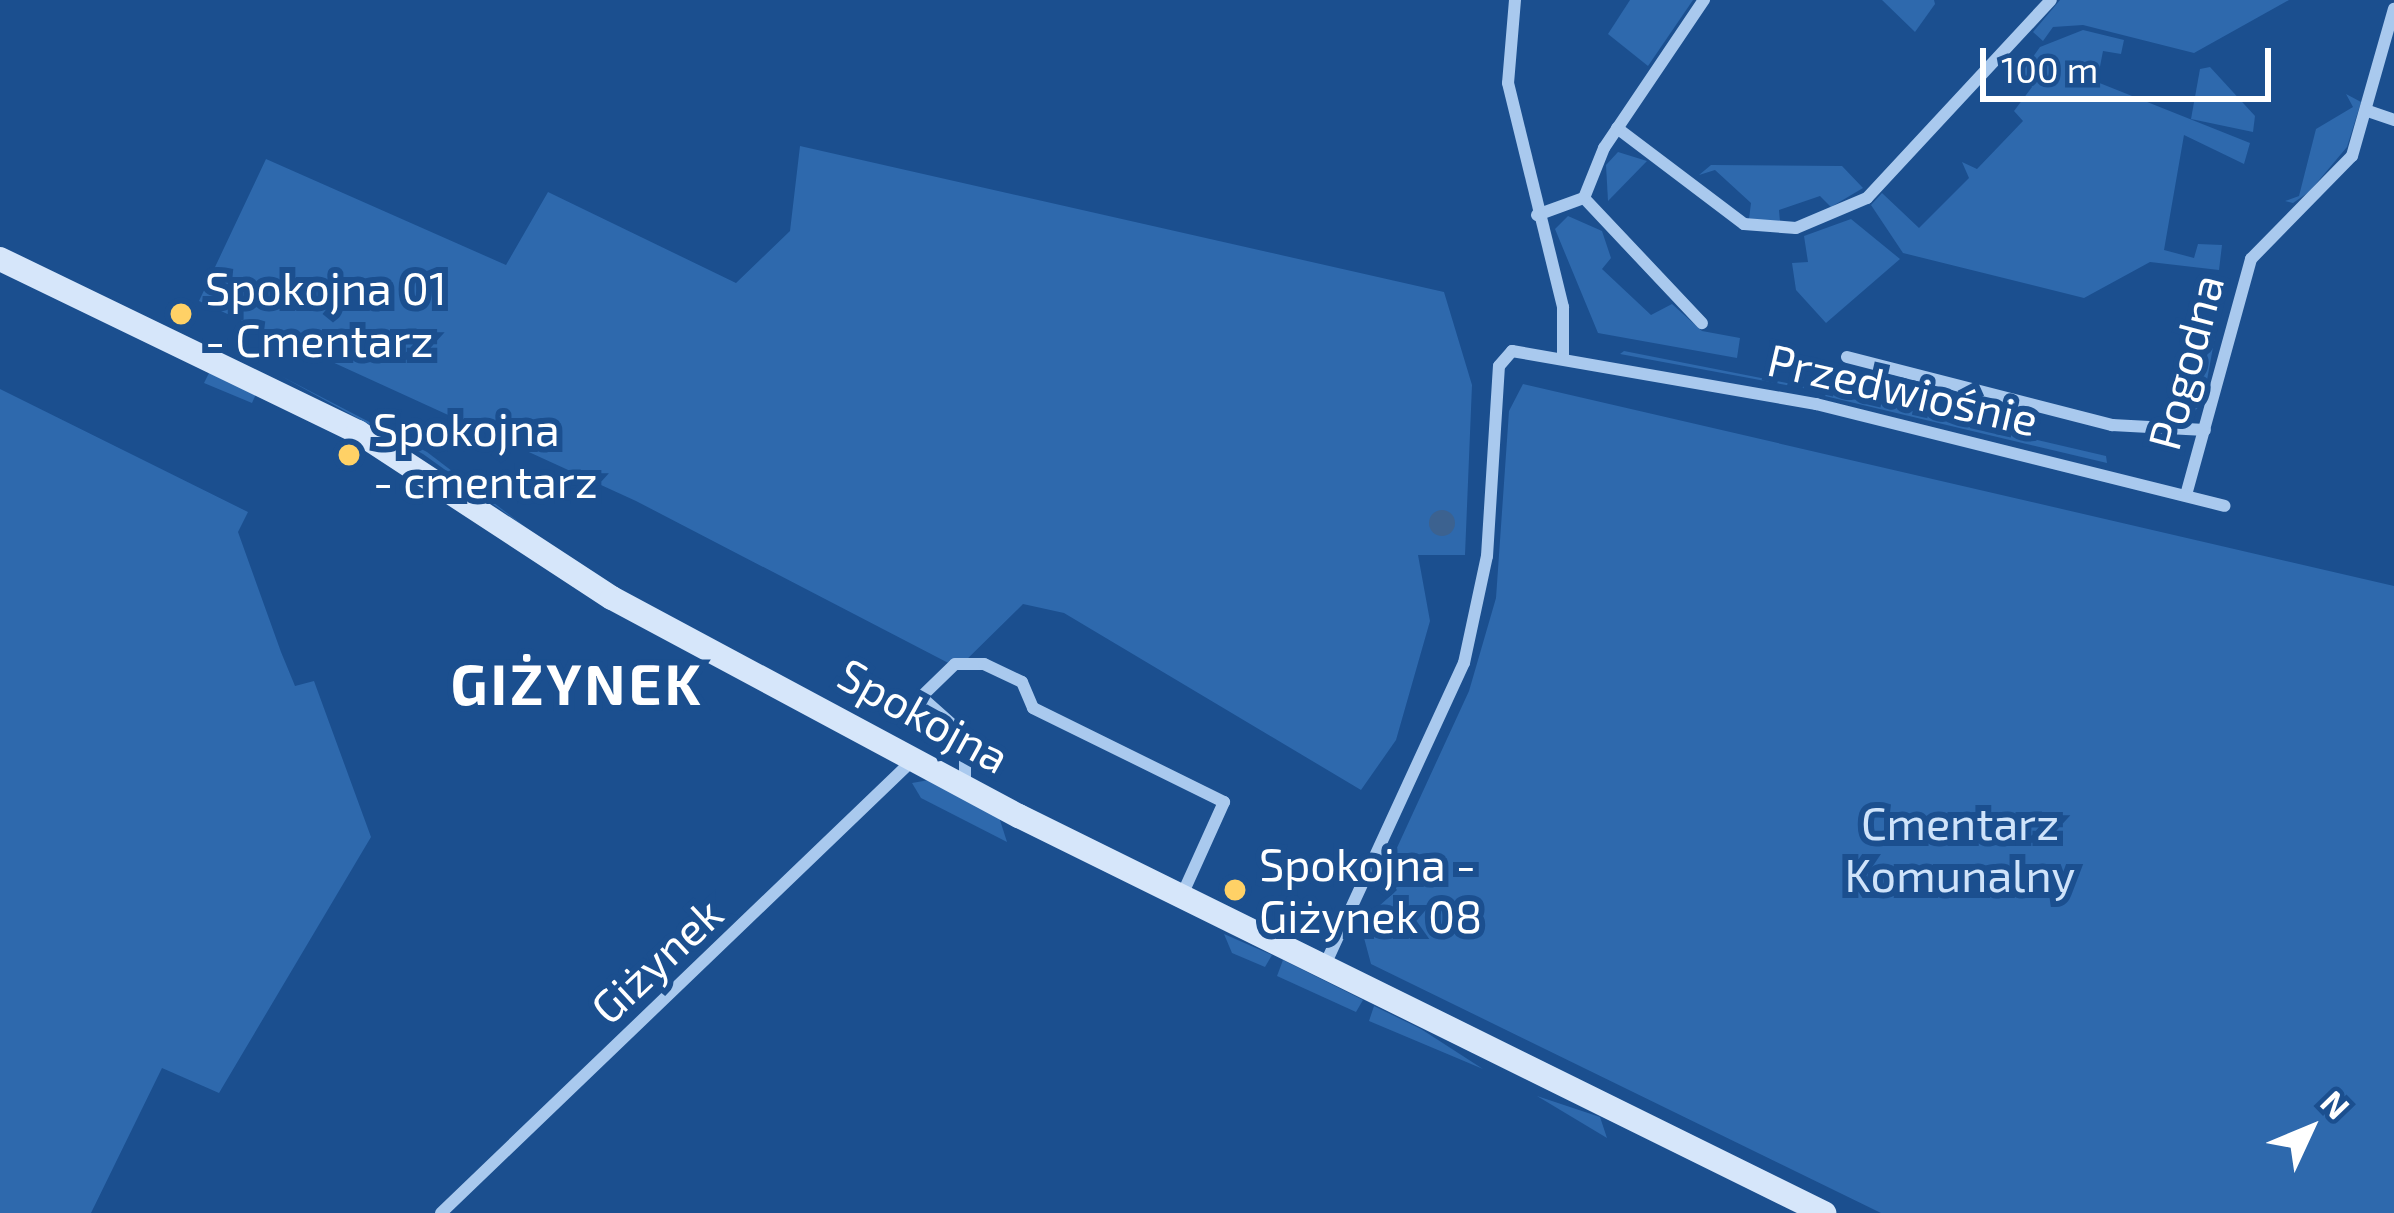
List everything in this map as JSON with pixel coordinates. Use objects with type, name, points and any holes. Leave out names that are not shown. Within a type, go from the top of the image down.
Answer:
[{"type":"street","points":[[1515,0],[1508,83],[1563,307],[1563,355]]},
{"type":"street","points":[[1537,215],[1584,198],[1617,128],[1705,0]]},
{"type":"street","points":[[1617,128],[1744,224],[1796,228],[1867,197],[2051,0]]},
{"type":"street","name":"Pogodna","points":[[2186,495],[2251,259],[2340,175],[2368,111],[2394,8]]},
{"type":"street","points":[[2368,111],[2394,120]]},
{"type":"street","points":[[1584,198],[1702,323]]},
{"type":"street","name":"Spokojna","points":[[0,259],[358,432],[612,598],[965,785],[1323,968],[1824,1213]]},
{"type":"street","name":"Przedwiośnie","points":[[1323,968],[1464,662],[1487,556],[1498,366],[1524,349],[2224,506]]},
{"type":"street","points":[[1847,357],[2112,425],[2205,430]]},
{"type":"street","points":[[965,785],[965,736],[921,697],[955,664],[984,664],[1022,682],[1033,708],[1224,802],[1181,897]]},
{"type":"street","name":"Giżynek","points":[[441,1213],[917,756]]},
{"type":"green space","points":[[1630,0],[1693,0],[1648,66],[1608,34]]},
{"type":"green space","points":[[1882,0],[1934,0],[1935,4],[1915,32]]},
{"type":"green space","points":[[2060,0],[2289,0],[2194,53],[2083,25],[2053,27],[2043,41],[2033,32]]},
{"type":"green space","points":[[2083,30],[2124,40],[2121,54],[2103,51],[2097,82],[2250,143],[2244,164],[2184,135],[2164,250],[2194,258],[2198,244],[2222,245],[2219,270],[2150,262],[2084,298],[1903,253],[1871,205],[1882,193],[1919,228],[1969,178],[1962,162],[1977,169],[2023,121],[2014,111],[2032,87],[2021,74],[2040,47]]},
{"type":"green space","points":[[2210,67],[2255,116],[2253,132],[2191,119],[2200,69]]},
{"type":"green space","points":[[2346,94],[2361,102],[2347,147],[2309,192],[2293,203],[2285,201],[2299,196],[2316,129],[2353,107]]},
{"type":"green space","points":[[800,146],[1444,292],[1472,385],[1465,555],[1418,555],[1430,621],[1396,740],[1361,790],[1064,613],[1023,604],[958,668],[636,501],[199,301],[266,159],[506,265],[548,192],[736,283],[790,231]]},
{"type":"green space","points":[[1618,152],[1647,161],[1608,201],[1606,165]]},
{"type":"green space","points":[[1711,165],[1842,166],[1863,188],[1831,207],[1820,196],[1779,210],[1780,222],[1749,219],[1751,203],[1715,170],[1699,175]]},
{"type":"green space","points":[[1568,216],[1602,231],[1611,258],[1602,269],[1651,315],[1672,304],[1702,331],[1740,338],[1737,358],[1598,333],[1555,229]]},
{"type":"green space","points":[[1851,219],[1900,259],[1826,323],[1796,290],[1792,263],[1808,262],[1804,236]]},
{"type":"green space","points":[[2224,287],[2203,402],[2193,413]]},
{"type":"green space","points":[[1624,351],[1812,388],[1813,390],[1620,354]]},
{"type":"green space","points":[[210,371],[256,394],[252,403],[204,383]]},
{"type":"green space","points":[[281,376],[427,452],[532,532],[423,454]]},
{"type":"green space","name":"Cmentarz Komunalny","points":[[1523,384],[2394,586],[2394,1213],[1881,1213],[1371,964],[1360,923],[1397,890],[1384,876],[1469,691],[1496,598],[1509,411]]},
{"type":"green space","points":[[0,389],[248,512],[238,532],[281,652],[295,686],[314,681],[371,837],[219,1093],[162,1068],[91,1213],[0,1213]]},
{"type":"green space","points":[[1828,391],[2106,456],[2107,463],[1825,396]]},
{"type":"green space","points":[[929,780],[999,817],[1007,842],[921,798],[912,783]]},
{"type":"green space","points":[[1224,934],[1272,955],[1265,967],[1232,953]]},
{"type":"green space","points":[[1283,960],[1363,1000],[1356,1012],[1277,976]]},
{"type":"green space","points":[[1374,1006],[1421,1029],[1483,1069],[1369,1021]]},
{"type":"green space","points":[[1537,1096],[1600,1117],[1607,1138]]},
{"type":"shaded area","points":[[1442,510],[1452,513],[1452,533],[1442,536],[1432,533],[1429,523],[1432,513]]},
{"type":"place","name":"Spokojna 01 - Cmentarz","points":[[181,314]]},
{"type":"place","name":"Spokojna - cmentarz","points":[[349,455]]},
{"type":"place","name":"Spokojna - Giżynek 08","points":[[1235,890]]},
{"type":"district","name":"GIŻYNEK","points":[[577,683]]}]
